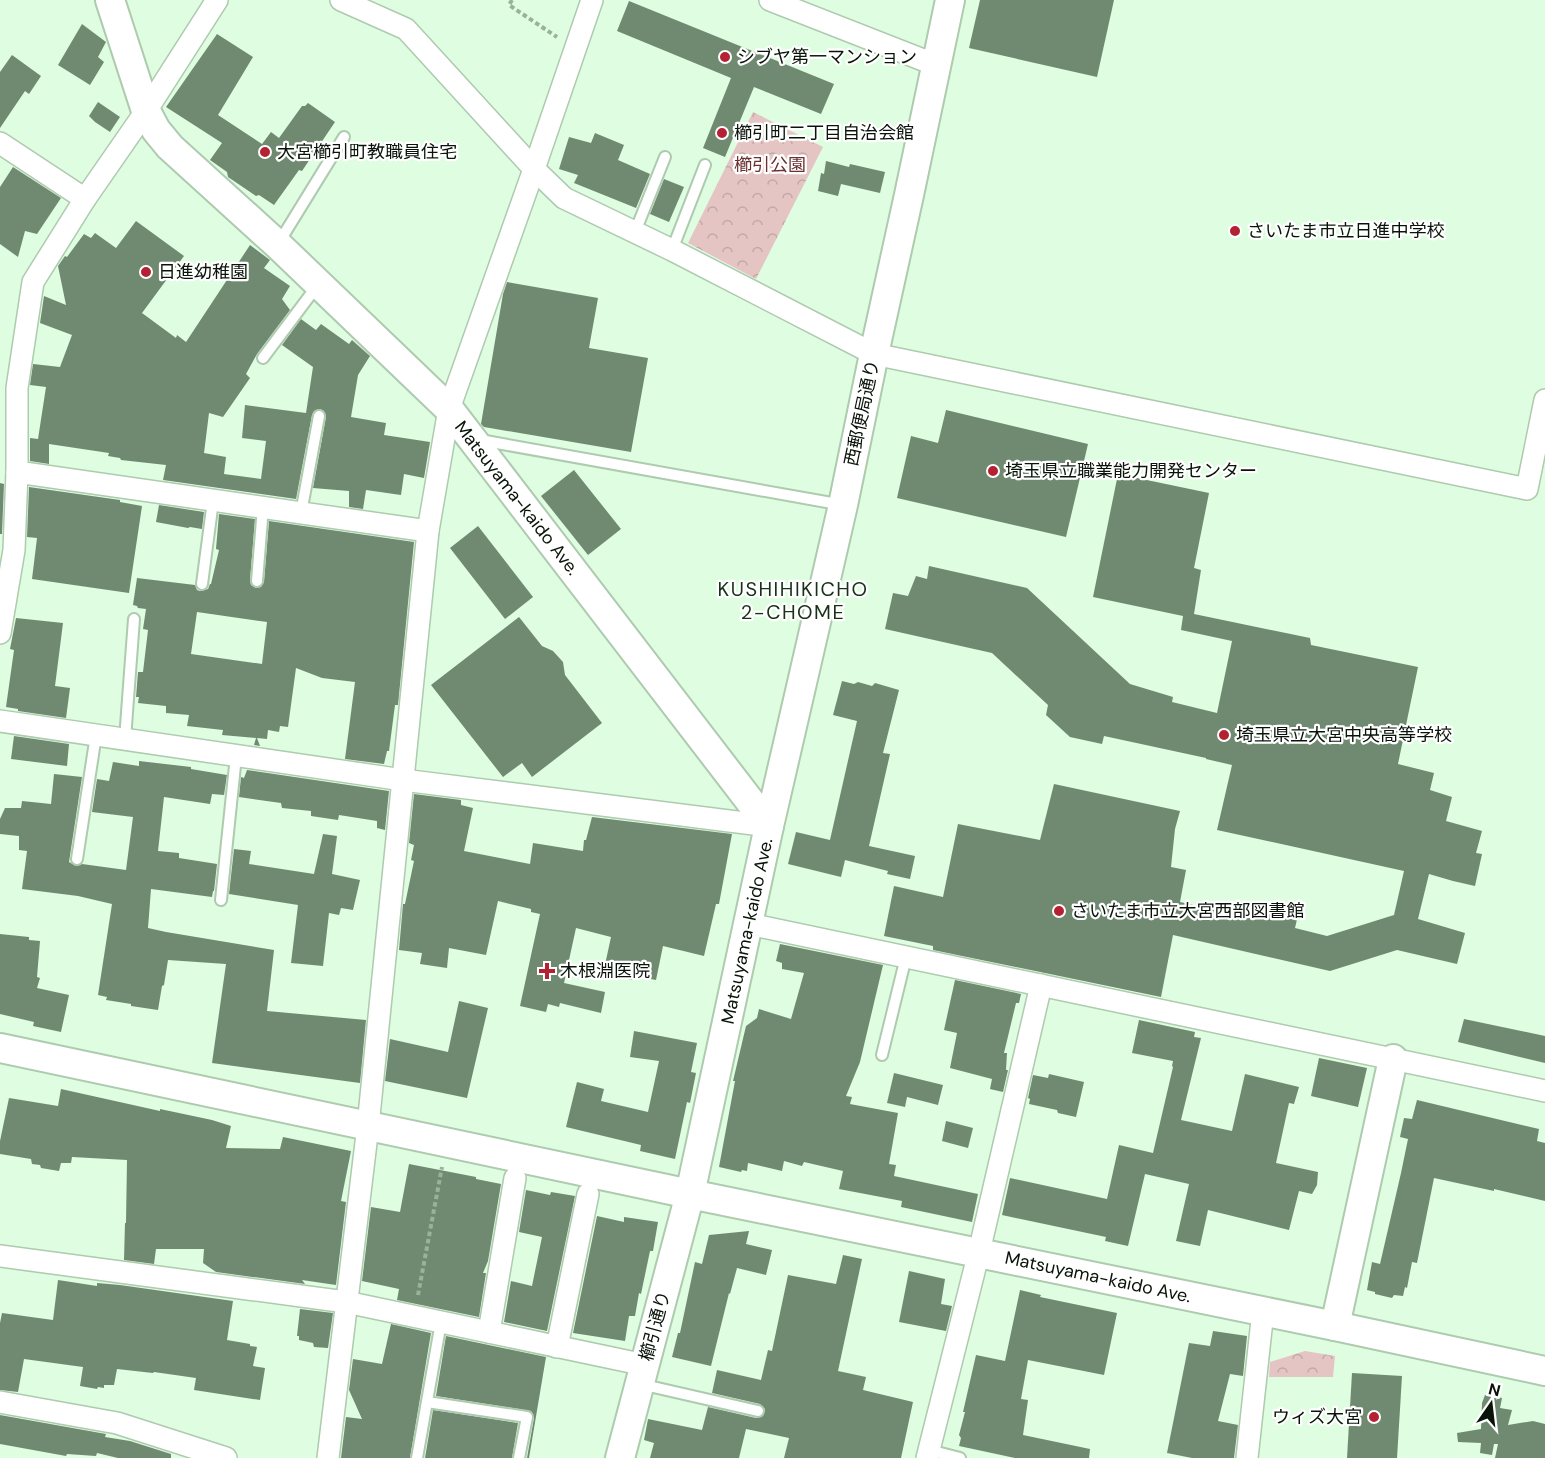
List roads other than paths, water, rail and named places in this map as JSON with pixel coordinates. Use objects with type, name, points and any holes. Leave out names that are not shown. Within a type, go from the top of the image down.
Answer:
[{"type":"main road","name":"Matsuyama-kaido Ave.","points":[[110,0],[146,111],[156,130],[170,147],[278,245],[448,409],[769,826],[690,1194],[1545,1371]]},
{"type":"main road","name":"西郵便局通り","points":[[769,826],[843,505],[950,0]]},
{"type":"main road","points":[[0,1048],[690,1194]]},
{"type":"main road","points":[[1335,1326],[1393,1059]]},
{"type":"main road","name":"櫛引通り","points":[[620,1458],[690,1194]]},
{"type":"street","points":[[0,633],[6,555],[17,472],[9,386],[33,282],[216,0]]},
{"type":"street","points":[[341,0],[406,30],[534,169],[564,198],[672,250],[874,354],[1527,489],[1545,400]]},
{"type":"street","points":[[328,1458],[368,1126],[428,531],[448,409],[592,0]]},
{"type":"street","points":[[770,0],[936,65]]},
{"type":"street","points":[[0,143],[85,199]]},
{"type":"street","points":[[17,472],[428,531]]},
{"type":"street","points":[[0,721],[404,780],[769,826]]},
{"type":"street","points":[[749,924],[1545,1091]]},
{"type":"street","points":[[928,1454],[979,1252],[1041,985]]},
{"type":"street","points":[[489,1332],[515,1178]]},
{"type":"street","points":[[557,1347],[588,1194]]},
{"type":"street","points":[[0,1256],[346,1302],[557,1347],[642,1375]]},
{"type":"street","points":[[1247,1458],[1263,1311]]},
{"type":"street","points":[[0,1402],[117,1423],[226,1458]]},
{"type":"lane","points":[[278,245],[344,137]]},
{"type":"lane","points":[[635,232],[665,157]]},
{"type":"lane","points":[[672,250],[705,165]]},
{"type":"lane","points":[[264,358],[318,284]]},
{"type":"lane","points":[[301,513],[319,417]]},
{"type":"lane","points":[[471,438],[843,505]]},
{"type":"lane","points":[[202,584],[213,501]]},
{"type":"lane","points":[[257,581],[263,507]]},
{"type":"lane","points":[[125,739],[134,619]]},
{"type":"lane","points":[[77,859],[96,735]]},
{"type":"lane","points":[[221,900],[236,756]]},
{"type":"lane","points":[[882,1055],[906,957]]},
{"type":"lane","points":[[417,1458],[441,1322]]},
{"type":"lane","points":[[642,1375],[758,1412]]},
{"type":"lane","points":[[427,1402],[527,1417],[519,1458]]},
{"type":"lane","points":[[928,1454],[960,1458]]},
{"type":"place","name":"シブヤ第一マンション","points":[[725,57]]},
{"type":"place","name":"櫛引町二丁目自治会館","points":[[722,133]]},
{"type":"place","name":"大宮櫛引町教職員住宅","points":[[265,152]]},
{"type":"place","name":"さいたま市立日進中学校","points":[[1235,231]]},
{"type":"place","name":"日進幼稚園","points":[[146,272]]},
{"type":"place","name":"埼玉県立職業能力開発センター","points":[[993,471]]},
{"type":"place","name":"埼玉県立大宮中央高等学校","points":[[1224,735]]},
{"type":"place","name":"さいたま市立大宮西部図書館","points":[[1059,911]]},
{"type":"place","name":"木根淵医院","points":[[547,971]]},
{"type":"place","name":"ウィズ大宮","points":[[1374,1417]]},
{"type":"district","name":"KUSHIHIKICHO 2-CHOME","points":[[793,600]]},
{"type":"park label","name":"櫛引公園","points":[[770,165]]}]
